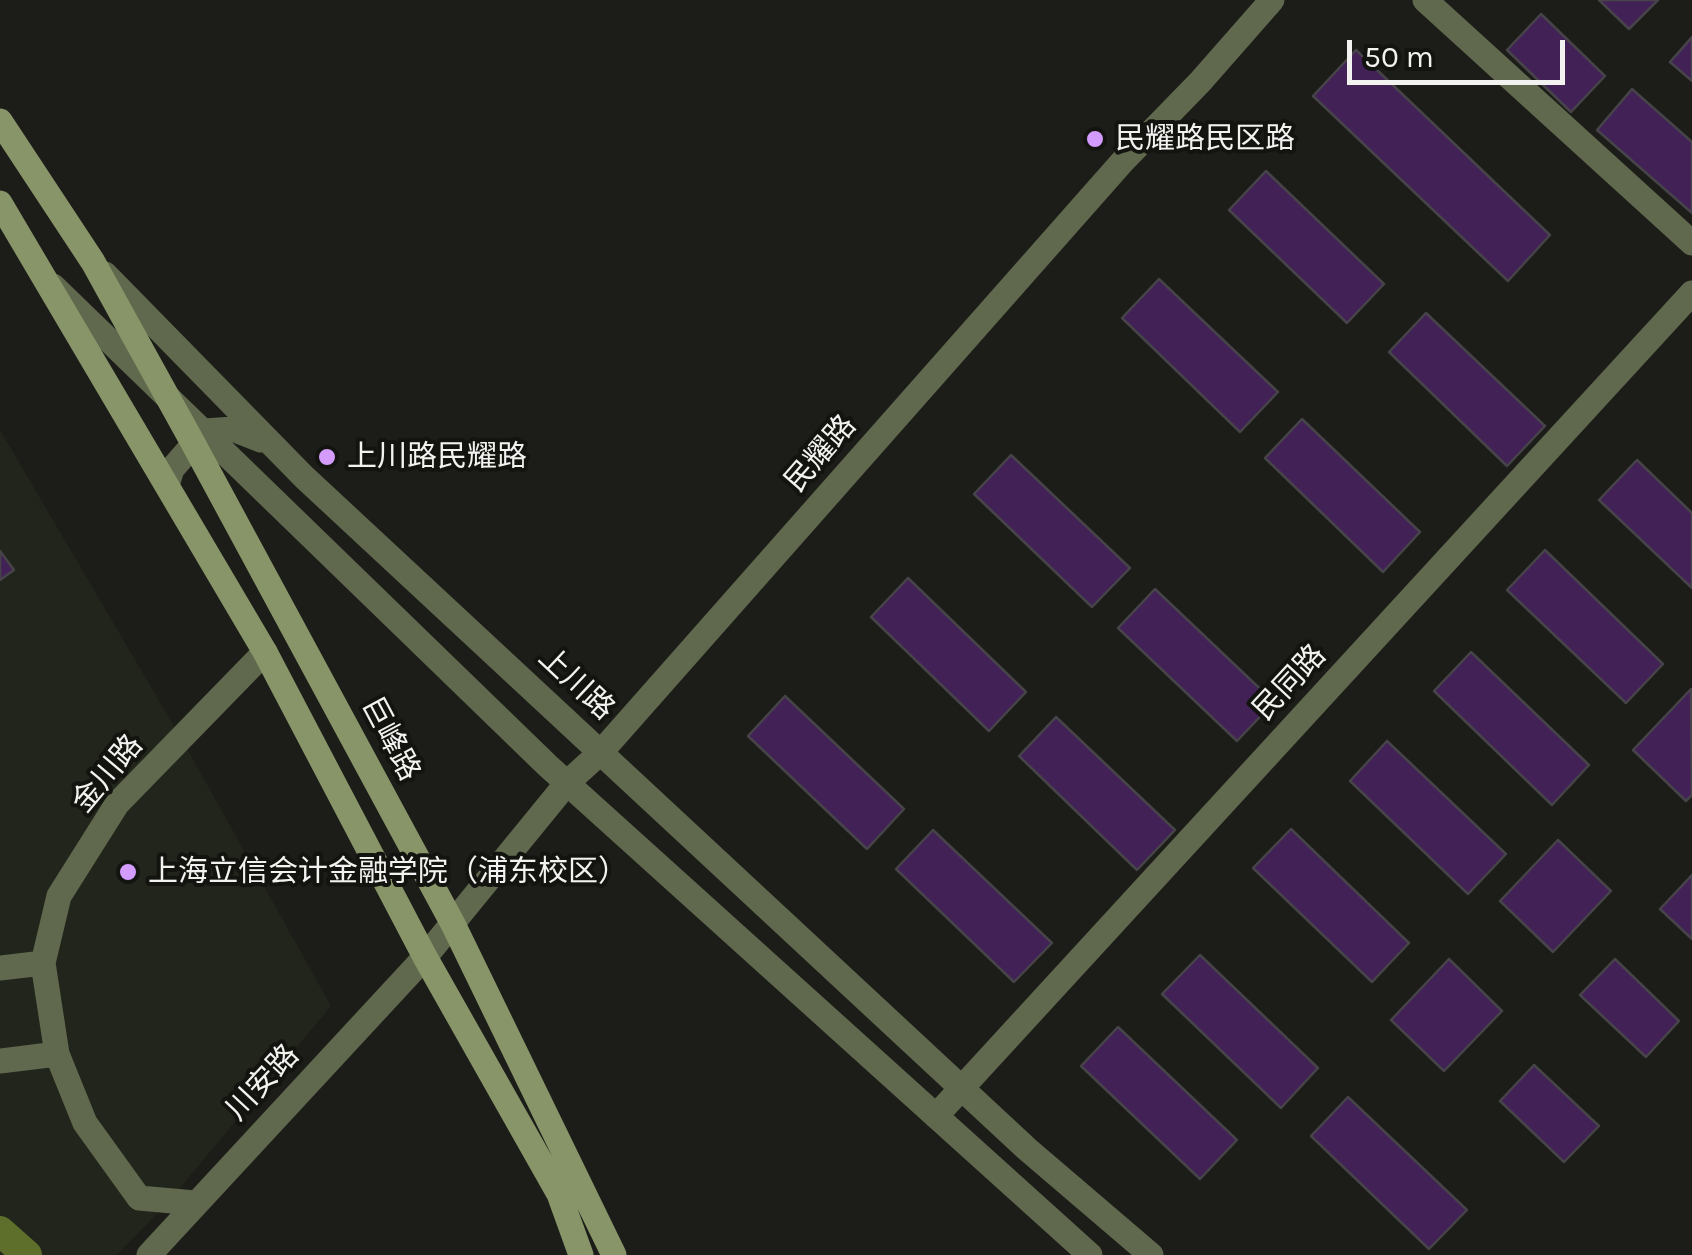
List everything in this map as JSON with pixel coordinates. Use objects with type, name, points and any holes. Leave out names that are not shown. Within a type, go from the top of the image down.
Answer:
[{"type":"main road","name":"上川路","points":[[0,122],[93,262]]},
{"type":"main road","points":[[0,203],[266,652],[425,957],[559,1194],[581,1255]]},
{"type":"main road","name":"巨峰路","points":[[93,262],[166,394],[199,437],[454,924],[614,1255]]},
{"type":"street","name":"民耀路","points":[[425,957],[567,782],[601,752],[1110,176],[1272,0]]},
{"type":"street","points":[[1426,0],[1692,243]]},
{"type":"street","name":"上川路","points":[[93,262],[270,444],[1027,1149],[1151,1255]]},
{"type":"street","points":[[48,282],[166,394]]},
{"type":"street","name":"民同路","points":[[936,1116],[1692,293]]},
{"type":"street","points":[[167,484],[172,469],[199,437],[233,429],[270,444]]},
{"type":"street","points":[[199,437],[567,782],[1090,1255]]},
{"type":"street","name":"金川路","points":[[195,1202],[139,1198],[85,1123],[57,1054],[42,963],[58,896],[117,804],[266,652]]},
{"type":"street","name":"川安路","points":[[148,1255],[425,957]]},
{"type":"street","points":[[0,968],[42,963]]},
{"type":"street","points":[[0,1061],[57,1054]]},
{"type":"shaded area","name":"上海立信会计金融学院（浦东校区）","points":[[0,430],[181,738],[331,1006],[170,1200],[117,1255],[0,1255]]},
{"type":"building","points":[[1599,0],[1658,0],[1629,29]]},
{"type":"building","points":[[1541,14],[1605,76],[1571,112],[1507,50]]},
{"type":"building","points":[[1692,37],[1692,81],[1670,62]]},
{"type":"building","points":[[1356,50],[1550,235],[1508,281],[1313,96]]},
{"type":"building","points":[[1632,89],[1692,142],[1692,213],[1597,130]]},
{"type":"building","points":[[1266,171],[1384,284],[1347,323],[1229,210]]},
{"type":"building","points":[[1159,279],[1278,392],[1240,432],[1122,318]]},
{"type":"building","points":[[1426,313],[1545,426],[1507,466],[1389,352]]},
{"type":"building","points":[[1302,419],[1420,532],[1383,572],[1265,458]]},
{"type":"building","points":[[1011,455],[1130,568],[1092,607],[974,494]]},
{"type":"building","points":[[1637,460],[1692,513],[1692,588],[1599,500]]},
{"type":"building","points":[[1545,550],[1663,664],[1626,703],[1507,590]]},
{"type":"building","points":[[0,551],[14,570],[0,580]]},
{"type":"building","points":[[908,578],[1026,692],[989,731],[871,617]]},
{"type":"building","points":[[1155,589],[1274,702],[1237,741],[1118,628]]},
{"type":"building","points":[[1471,652],[1589,765],[1552,805],[1434,691]]},
{"type":"building","points":[[1691,689],[1692,795],[1686,801],[1633,750]]},
{"type":"building","points":[[785,696],[904,809],[867,849],[748,736]]},
{"type":"building","points":[[1056,717],[1175,830],[1137,870],[1019,756]]},
{"type":"building","points":[[1387,741],[1506,854],[1468,894],[1350,781]]},
{"type":"building","points":[[1291,829],[1409,943],[1372,982],[1253,868]]},
{"type":"building","points":[[933,830],[1052,943],[1014,982],[896,869]]},
{"type":"building","points":[[1558,840],[1611,891],[1553,952],[1500,901]]},
{"type":"building","points":[[1692,875],[1692,939],[1660,909]]},
{"type":"building","points":[[1200,955],[1318,1068],[1281,1108],[1162,994]]},
{"type":"building","points":[[1449,959],[1502,1011],[1444,1071],[1391,1020]]},
{"type":"building","points":[[1615,959],[1679,1021],[1646,1057],[1580,995]]},
{"type":"building","points":[[1118,1027],[1237,1140],[1200,1179],[1081,1066]]},
{"type":"building","points":[[1534,1065],[1599,1126],[1564,1162],[1500,1101]]},
{"type":"building","points":[[1348,1097],[1467,1210],[1429,1249],[1311,1136]]},
{"type":"waterway","points":[[0,1231],[27,1255]]},
{"type":"place","name":"民耀路民区路","points":[[1095,139]]},
{"type":"place","name":"上川路民耀路","points":[[327,457]]},
{"type":"place","name":"上海立信会计金融学院（浦东校区）","points":[[128,872]]}]
